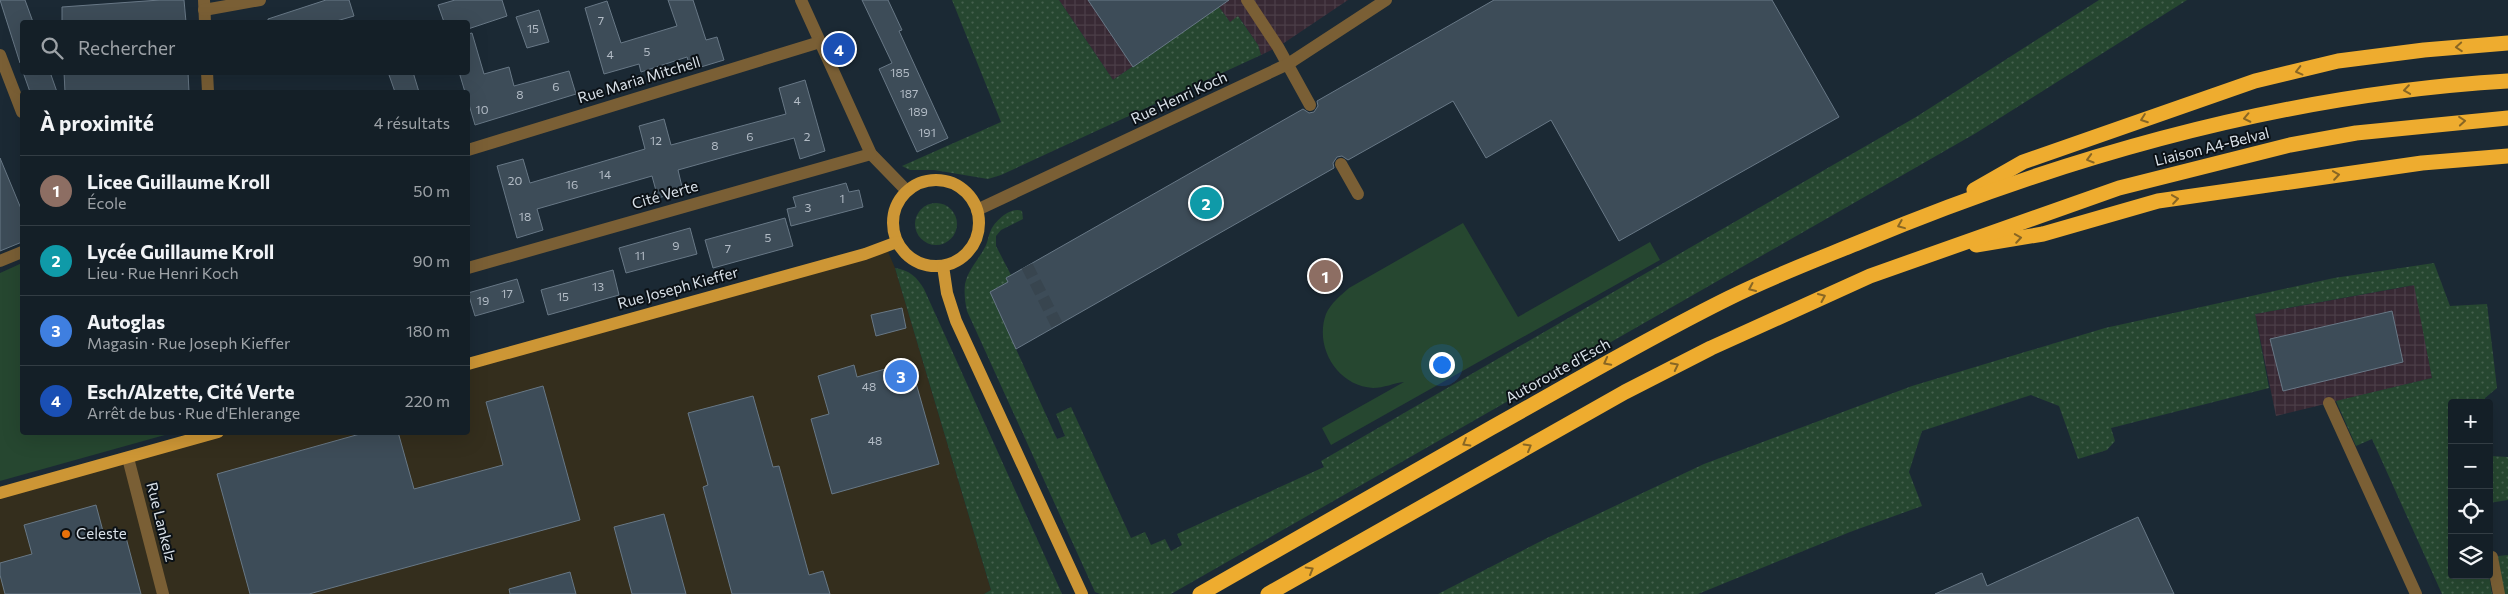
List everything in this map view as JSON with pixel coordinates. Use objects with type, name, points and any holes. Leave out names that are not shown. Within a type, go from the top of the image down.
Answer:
[{"type":"highway","points":[[1947,206],[2023,162],[2255,81],[2338,61],[2424,50],[2508,43]]},
{"type":"highway","name":"Liaison A4-Belval","points":[[1947,206],[2075,164],[2185,132],[2314,104],[2410,89],[2508,81]]},
{"type":"highway","name":"Liaison A4-Belval","points":[[1935,252],[2119,188],[2290,145],[2373,130],[2508,118]]},
{"type":"highway","points":[[1268,594],[1625,392],[1793,310],[1870,276],[1935,252],[2043,234],[2158,201],[2422,164],[2508,156]]},
{"type":"highway","name":"Autoroute d'Esch","points":[[1200,594],[1600,366],[1724,301],[1947,206]]},
{"type":"main road","points":[[933,180],[948,181],[960,187],[971,197],[977,210],[979,225],[976,240],[968,252],[957,261],[943,266],[929,266],[916,262],[905,254],[897,242],[893,229],[893,215],[898,202],[907,191],[919,183],[933,180]]},
{"type":"main road","name":"Rue Joseph Kieffer","points":[[470,363],[856,256],[897,242]]},
{"type":"main road","points":[[943,266],[947,294],[956,321],[1082,594]]},
{"type":"main road","points":[[0,493],[208,435]]},
{"type":"street","points":[[204,11],[260,0]]},
{"type":"street","points":[[801,0],[871,154],[907,191]]},
{"type":"street","points":[[1247,0],[1288,64],[1310,105]]},
{"type":"street","name":"Rue Henri Koch","points":[[977,210],[1288,64],[1386,0]]},
{"type":"street","name":"Rue Maria Mitchell","points":[[470,149],[820,42]]},
{"type":"street","points":[[0,55],[20,107]]},
{"type":"street","points":[[207,75],[208,90]]},
{"type":"street","name":"Cité Verte","points":[[470,267],[871,154]]},
{"type":"street","points":[[1342,164],[1358,194]]},
{"type":"street","points":[[0,261],[20,253]]},
{"type":"street","points":[[2329,403],[2416,594]]},
{"type":"street","name":"Rue Lankelz","points":[[128,458],[163,594]]},
{"type":"street","points":[[2493,562],[2499,594]]},
{"type":"shaded area","points":[[1059,0],[1348,0],[1278,47],[1261,55],[1258,45],[1239,17],[1230,22],[1219,7],[1113,80]]},
{"type":"shaded area","points":[[886,247],[895,268],[991,590],[984,594],[0,594],[0,493],[211,435],[470,435],[470,363]]},
{"type":"shaded area","points":[[2415,285],[2432,378],[2276,416],[2255,314]]},
{"type":"green space","points":[[952,0],[1059,0],[1113,80],[1219,7],[1230,22],[1238,16],[1258,45],[1261,55],[1001,175],[988,179],[934,170],[910,170],[902,166],[1001,122]]},
{"type":"green space","points":[[2099,0],[2187,0],[1976,133],[1171,594],[1100,594],[1095,592],[967,311],[966,279],[985,247],[991,230],[1008,212],[1022,211],[1023,219],[1001,230],[996,236],[996,246],[1011,275],[1006,278],[1008,282],[990,292],[1057,439],[1065,436],[1056,414],[1071,407],[1131,538],[1145,532],[1151,545],[1165,539],[1171,551],[1182,545],[1177,534],[1324,467],[1321,461],[1916,117]]},
{"type":"green space","points":[[936,203],[951,209],[957,224],[951,239],[936,245],[921,239],[915,224],[921,209]]},
{"type":"green space","points":[[1463,223],[1518,317],[1650,242],[1660,260],[1331,445],[1322,428],[1404,382],[1373,388],[1360,386],[1339,372],[1326,351],[1323,339],[1323,327],[1328,310],[1349,288]]},
{"type":"green space","points":[[2434,263],[2450,306],[2487,304],[2497,388],[2485,399],[2448,399],[2448,579],[2490,579],[2492,594],[2442,594],[2372,439],[2356,446],[2336,401],[2432,378],[2414,285],[2255,314],[2269,388],[2111,428],[2115,441],[2107,450],[2078,459],[2059,406],[2031,395],[1922,431],[1909,472],[1922,506],[1850,532],[1698,594],[1438,594],[1547,538],[1704,464],[1912,386],[2105,328],[2334,278]]},
{"type":"green space","points":[[20,264],[20,435],[165,435],[0,481],[0,273]]},
{"type":"green space","points":[[895,268],[904,270],[912,275],[924,289],[1062,594],[984,594],[991,590]]},
{"type":"green space","points":[[2493,456],[2508,457],[2508,500],[2493,502]]},
{"type":"green space","points":[[2508,555],[2508,594],[2503,594],[2498,556]]},
{"type":"building","points":[[0,0],[25,0],[32,20],[20,20],[20,63]]},
{"type":"building","points":[[184,0],[186,20],[62,20],[62,7]]},
{"type":"building","points":[[326,0],[349,0],[354,16],[340,20],[268,19]]},
{"type":"building","points":[[455,0],[502,0],[507,16],[470,28],[470,20],[443,20],[438,5]]},
{"type":"building","points":[[668,0],[693,0],[706,40],[717,37],[724,60],[691,70],[687,57],[641,72],[639,64],[604,74],[585,8],[607,1],[621,43],[677,26]]},
{"type":"building","points":[[862,0],[888,0],[902,30],[899,31],[948,138],[917,152],[879,69],[892,63]]},
{"type":"building","points":[[1088,0],[1229,0],[1133,67]]},
{"type":"building","points":[[1494,0],[1772,0],[1839,117],[1619,241],[1551,120],[1486,158],[1453,101],[1348,160],[1342,156],[1337,157],[1333,163],[1334,168],[1016,349],[990,292],[1008,282],[1006,278],[1303,109],[1309,113],[1314,112],[1318,106],[1317,101]]},
{"type":"building","points":[[539,10],[549,42],[527,48],[516,17]]},
{"type":"building","points":[[472,33],[484,74],[509,67],[514,86],[569,71],[576,94],[475,125],[470,108],[470,90],[464,90],[460,75],[470,75],[470,34]]},
{"type":"building","points":[[24,75],[51,75],[56,90],[29,90]]},
{"type":"building","points":[[64,75],[188,75],[189,90],[65,90]]},
{"type":"building","points":[[389,75],[414,75],[418,90],[394,90]]},
{"type":"building","points":[[805,80],[825,151],[800,159],[794,138],[678,170],[683,191],[658,198],[652,176],[537,209],[543,230],[517,238],[497,166],[523,159],[530,183],[645,149],[639,126],[664,119],[671,145],[786,114],[779,88]]},
{"type":"building","points":[[0,158],[20,206],[20,243],[0,251]]},
{"type":"building","points":[[846,183],[849,192],[859,190],[863,207],[791,226],[787,209],[796,207],[793,197]]},
{"type":"building","points":[[785,218],[793,246],[713,268],[705,240]]},
{"type":"building","points":[[690,228],[697,254],[626,273],[619,248]]},
{"type":"building","points":[[613,270],[619,295],[548,315],[541,290]]},
{"type":"building","points":[[517,279],[524,302],[475,316],[470,292]]},
{"type":"building","points":[[902,308],[906,328],[876,336],[871,315]]},
{"type":"building","points":[[2392,311],[2403,362],[2283,391],[2270,339]]},
{"type":"building","points":[[910,362],[939,464],[832,494],[811,419],[829,414],[818,376],[854,365],[857,377]]},
{"type":"building","points":[[543,386],[580,520],[309,594],[250,594],[217,474],[356,435],[399,435],[414,489],[503,465],[486,402]]},
{"type":"building","points":[[753,396],[773,467],[779,466],[809,575],[823,571],[830,594],[732,594],[703,487],[708,485],[688,413]]},
{"type":"building","points":[[96,505],[104,535],[124,530],[141,594],[5,594],[0,575],[0,563],[32,554],[24,525]]},
{"type":"building","points":[[664,514],[686,594],[632,594],[614,527]]},
{"type":"building","points":[[2138,517],[2174,594],[1935,594],[1982,573],[1987,586]]},
{"type":"building","points":[[570,572],[576,594],[510,594],[509,589]]},
{"type":"tunnel","points":[[1027,266],[1057,325]]},
{"type":"place","name":"Esch/Alzette, Cité Verte","points":[[839,49]]},
{"type":"place","name":"Lycée Guillaume Kroll","points":[[1206,203]]},
{"type":"place","name":"Licee Guillaume Kroll","points":[[1325,276]]},
{"type":"place","name":"Autoglas","points":[[901,376]]},
{"type":"place","name":"Celeste","points":[[66,534]]}]
